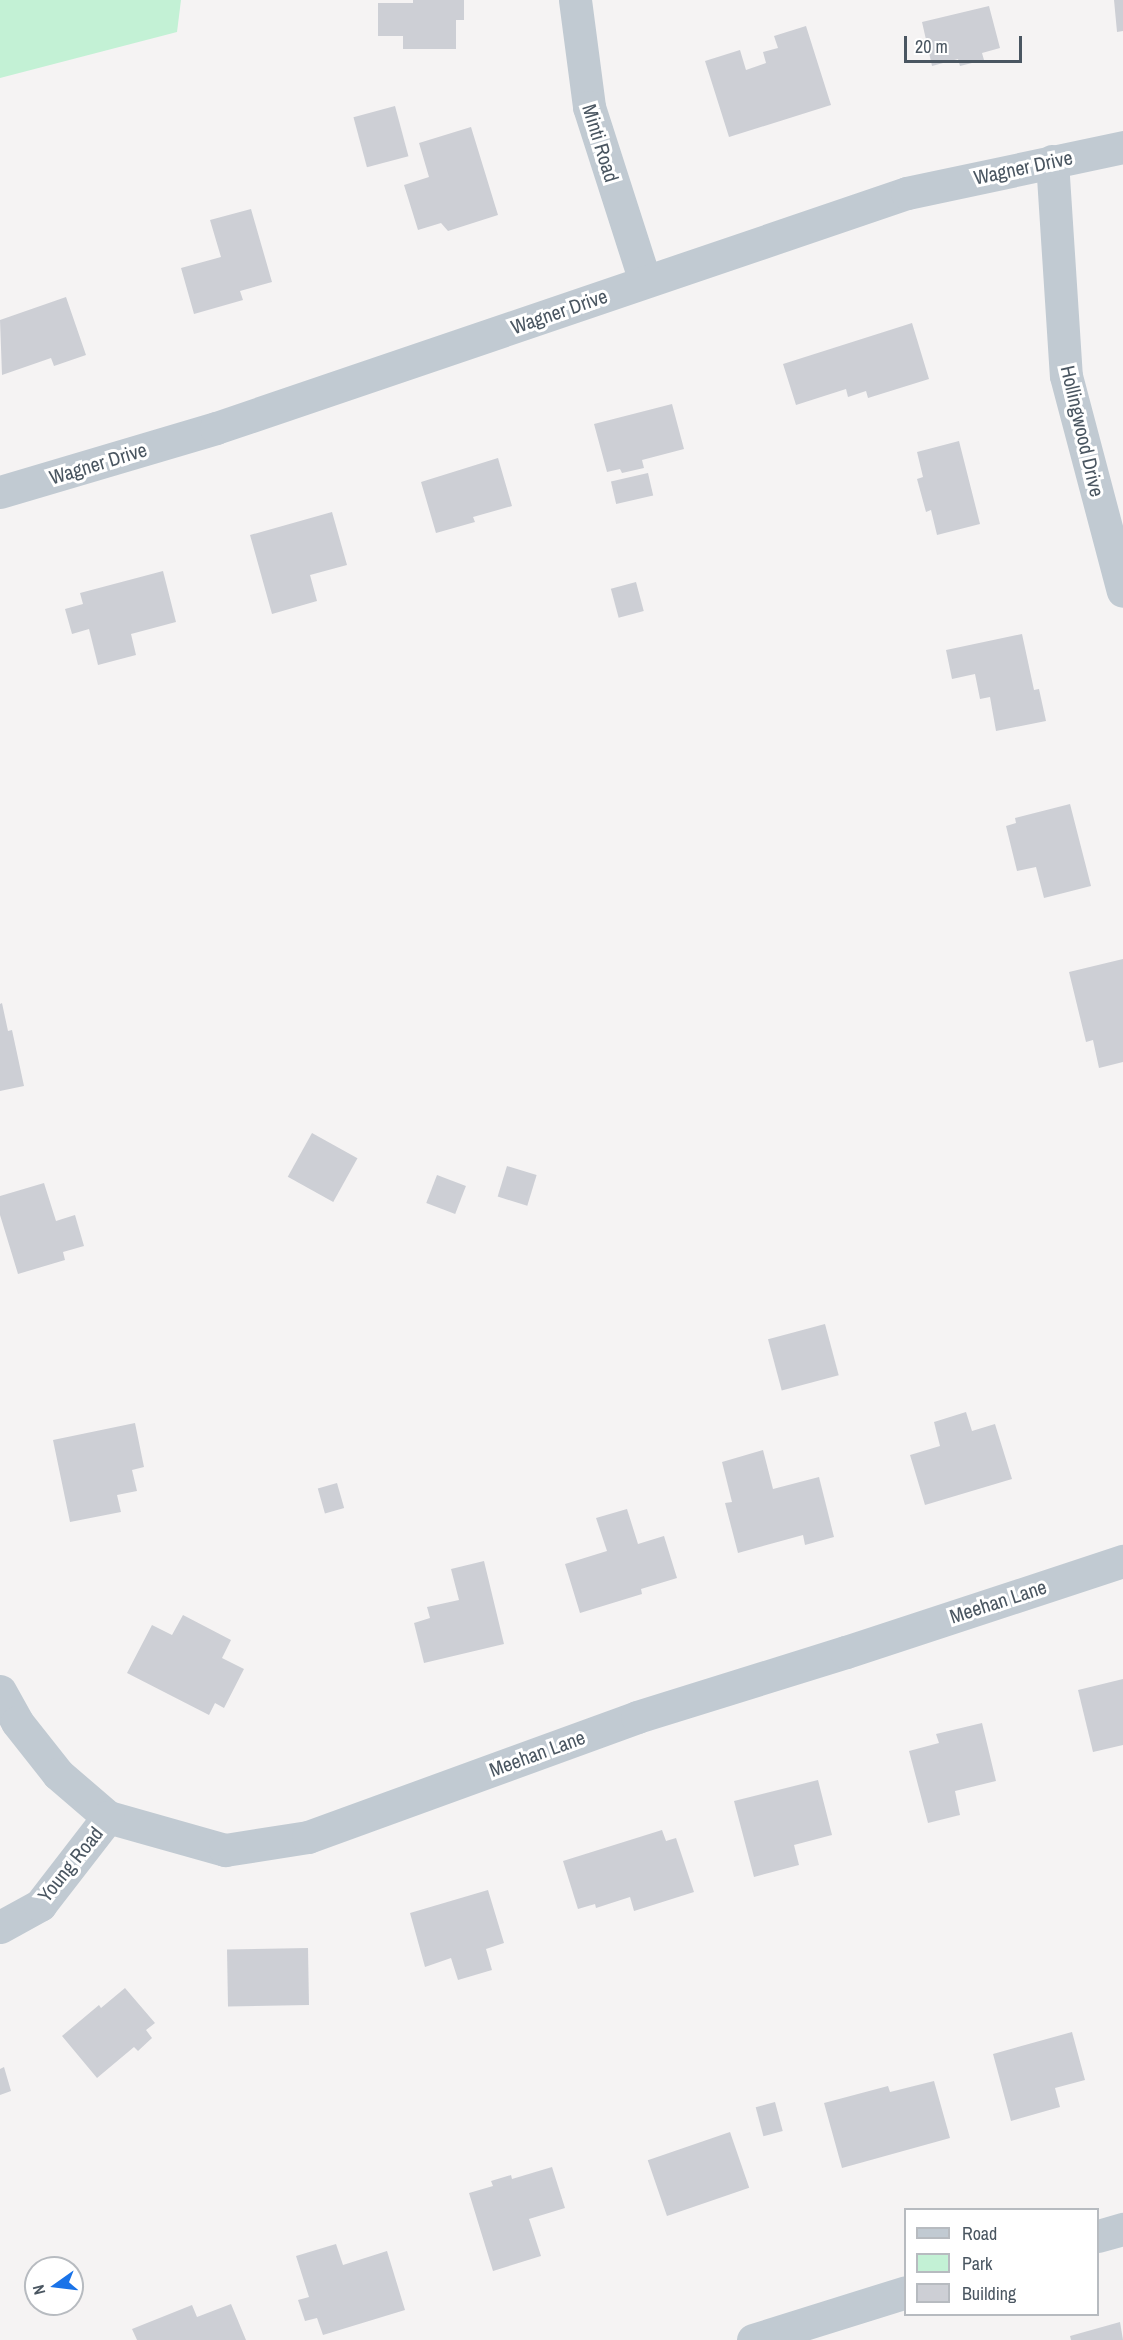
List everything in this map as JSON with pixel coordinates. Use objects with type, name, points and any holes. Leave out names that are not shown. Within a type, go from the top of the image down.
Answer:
[{"type":"street","name":"Minti Road","points":[[575,0],[589,107],[645,281]]},
{"type":"street","name":"Wagner Drive","points":[[0,492],[216,428],[907,193],[1123,147]]},
{"type":"street","name":"Hollingwood Drive","points":[[1052,161],[1066,376],[1123,591]]},
{"type":"street","name":"Meehan Lane","points":[[0,1691],[16,1722],[58,1774],[108,1817],[225,1850],[308,1837],[637,1717],[846,1652],[1123,1561]]},
{"type":"street","name":"Young Road","points":[[0,1927],[40,1905],[108,1817]]},
{"type":"street","points":[[1099,2236],[1123,2229]]},
{"type":"street","points":[[753,2340],[904,2293]]},
{"type":"green space","points":[[0,0],[181,0],[177,32],[0,78]]},
{"type":"building","points":[[413,0],[464,0],[464,20],[456,20],[456,49],[403,49],[403,36],[378,36],[378,3],[413,3]]},
{"type":"building","points":[[1114,0],[1123,0],[1123,31],[1117,32]]},
{"type":"building","points":[[989,6],[1000,48],[982,53],[984,60],[960,66],[958,59],[932,66],[922,22]]},
{"type":"building","points":[[806,26],[831,105],[729,137],[705,61],[740,50],[746,70],[766,63],[763,52],[778,48],[774,36]]},
{"type":"building","points":[[395,106],[408,156],[367,167],[353,117]]},
{"type":"building","points":[[471,127],[498,215],[448,231],[441,223],[418,230],[404,185],[429,177],[419,143]]},
{"type":"building","points":[[251,209],[272,282],[240,291],[243,300],[194,314],[181,268],[221,257],[210,220]]},
{"type":"building","points":[[66,297],[86,355],[54,366],[51,358],[2,375],[0,320]]},
{"type":"building","points":[[912,323],[929,379],[868,398],[866,391],[848,397],[846,389],[796,405],[783,364]]},
{"type":"building","points":[[672,404],[684,449],[642,460],[644,468],[622,473],[620,469],[607,472],[594,424]]},
{"type":"building","points":[[959,441],[980,524],[937,535],[931,510],[926,512],[917,479],[923,477],[917,452]]},
{"type":"building","points":[[498,458],[512,506],[473,517],[475,522],[436,533],[421,482]]},
{"type":"building","points":[[648,473],[653,495],[616,504],[611,482]]},
{"type":"building","points":[[332,512],[347,565],[310,575],[317,601],[272,614],[250,535]]},
{"type":"building","points":[[163,571],[176,622],[131,634],[136,655],[98,665],[89,629],[72,634],[65,609],[83,604],[80,593]]},
{"type":"building","points":[[636,582],[644,611],[619,618],[611,589]]},
{"type":"building","points":[[1022,634],[1034,690],[1039,689],[1046,721],[996,731],[990,697],[980,699],[975,674],[952,679],[946,650]]},
{"type":"building","points":[[1070,804],[1091,886],[1044,898],[1036,867],[1017,871],[1006,826],[1016,823],[1015,818]]},
{"type":"building","points":[[1123,959],[1123,1062],[1099,1068],[1093,1040],[1086,1042],[1069,972]]},
{"type":"building","points":[[2,1003],[8,1031],[12,1030],[24,1086],[0,1091],[0,1004]]},
{"type":"building","points":[[312,1133],[357,1158],[333,1202],[288,1177]]},
{"type":"building","points":[[507,1166],[537,1175],[527,1206],[498,1197]]},
{"type":"building","points":[[437,1175],[466,1186],[455,1214],[426,1203]]},
{"type":"building","points":[[44,1183],[56,1221],[75,1215],[84,1246],[63,1252],[65,1260],[18,1274],[0,1215],[0,1196]]},
{"type":"building","points":[[825,1324],[839,1375],[782,1390],[768,1339]]},
{"type":"building","points":[[966,1412],[972,1431],[995,1424],[1012,1479],[925,1505],[910,1455],[940,1446],[934,1422]]},
{"type":"building","points":[[135,1423],[144,1467],[132,1470],[137,1491],[117,1495],[121,1512],[70,1522],[53,1440]]},
{"type":"building","points":[[763,1450],[773,1489],[819,1477],[834,1537],[805,1545],[803,1535],[738,1553],[725,1503],[732,1502],[722,1462]]},
{"type":"building","points":[[337,1483],[344,1508],[325,1514],[318,1489]]},
{"type":"building","points":[[627,1509],[638,1544],[664,1536],[677,1578],[641,1589],[642,1594],[580,1613],[565,1564],[607,1551],[596,1518]]},
{"type":"building","points":[[484,1561],[504,1644],[424,1663],[414,1623],[430,1618],[427,1607],[459,1600],[451,1569]]},
{"type":"building","points":[[183,1615],[231,1640],[222,1658],[244,1669],[224,1708],[215,1703],[209,1715],[127,1673],[152,1625],[172,1635]]},
{"type":"building","points":[[1123,1679],[1123,1745],[1093,1752],[1078,1690]]},
{"type":"building","points":[[982,1723],[996,1781],[955,1791],[960,1815],[928,1823],[909,1751],[939,1743],[936,1734]]},
{"type":"building","points":[[818,1780],[832,1835],[794,1845],[799,1865],[754,1877],[734,1801]]},
{"type":"building","points":[[662,1830],[666,1841],[676,1838],[694,1892],[634,1911],[630,1897],[596,1908],[595,1904],[578,1909],[563,1861]]},
{"type":"building","points":[[488,1890],[504,1943],[486,1949],[492,1970],[458,1980],[451,1958],[425,1967],[410,1913]]},
{"type":"building","points":[[308,1948],[309,2005],[228,2006],[227,1949]]},
{"type":"building","points":[[125,1988],[155,2023],[146,2030],[152,2038],[138,2051],[134,2047],[97,2078],[62,2036],[99,2005],[101,2008]]},
{"type":"building","points":[[1072,2032],[1085,2080],[1055,2088],[1060,2107],[1011,2121],[993,2054]]},
{"type":"building","points":[[4,2067],[11,2091],[0,2095],[0,2069]]},
{"type":"building","points":[[934,2081],[950,2138],[842,2168],[824,2103],[888,2086],[890,2092]]},
{"type":"building","points":[[775,2102],[783,2131],[763,2136],[756,2107]]},
{"type":"building","points":[[730,2132],[749,2188],[667,2216],[648,2160]]},
{"type":"building","points":[[552,2167],[565,2208],[529,2219],[541,2256],[493,2271],[469,2193],[493,2186],[491,2181],[511,2175],[512,2179]]},
{"type":"building","points":[[336,2244],[343,2265],[387,2251],[405,2310],[323,2335],[317,2318],[305,2321],[298,2300],[309,2297],[296,2256]]},
{"type":"building","points":[[231,2304],[246,2340],[137,2340],[132,2329],[192,2305],[197,2317]]},
{"type":"building","points":[[1120,2322],[1123,2340],[1071,2340],[1070,2336]]}]
